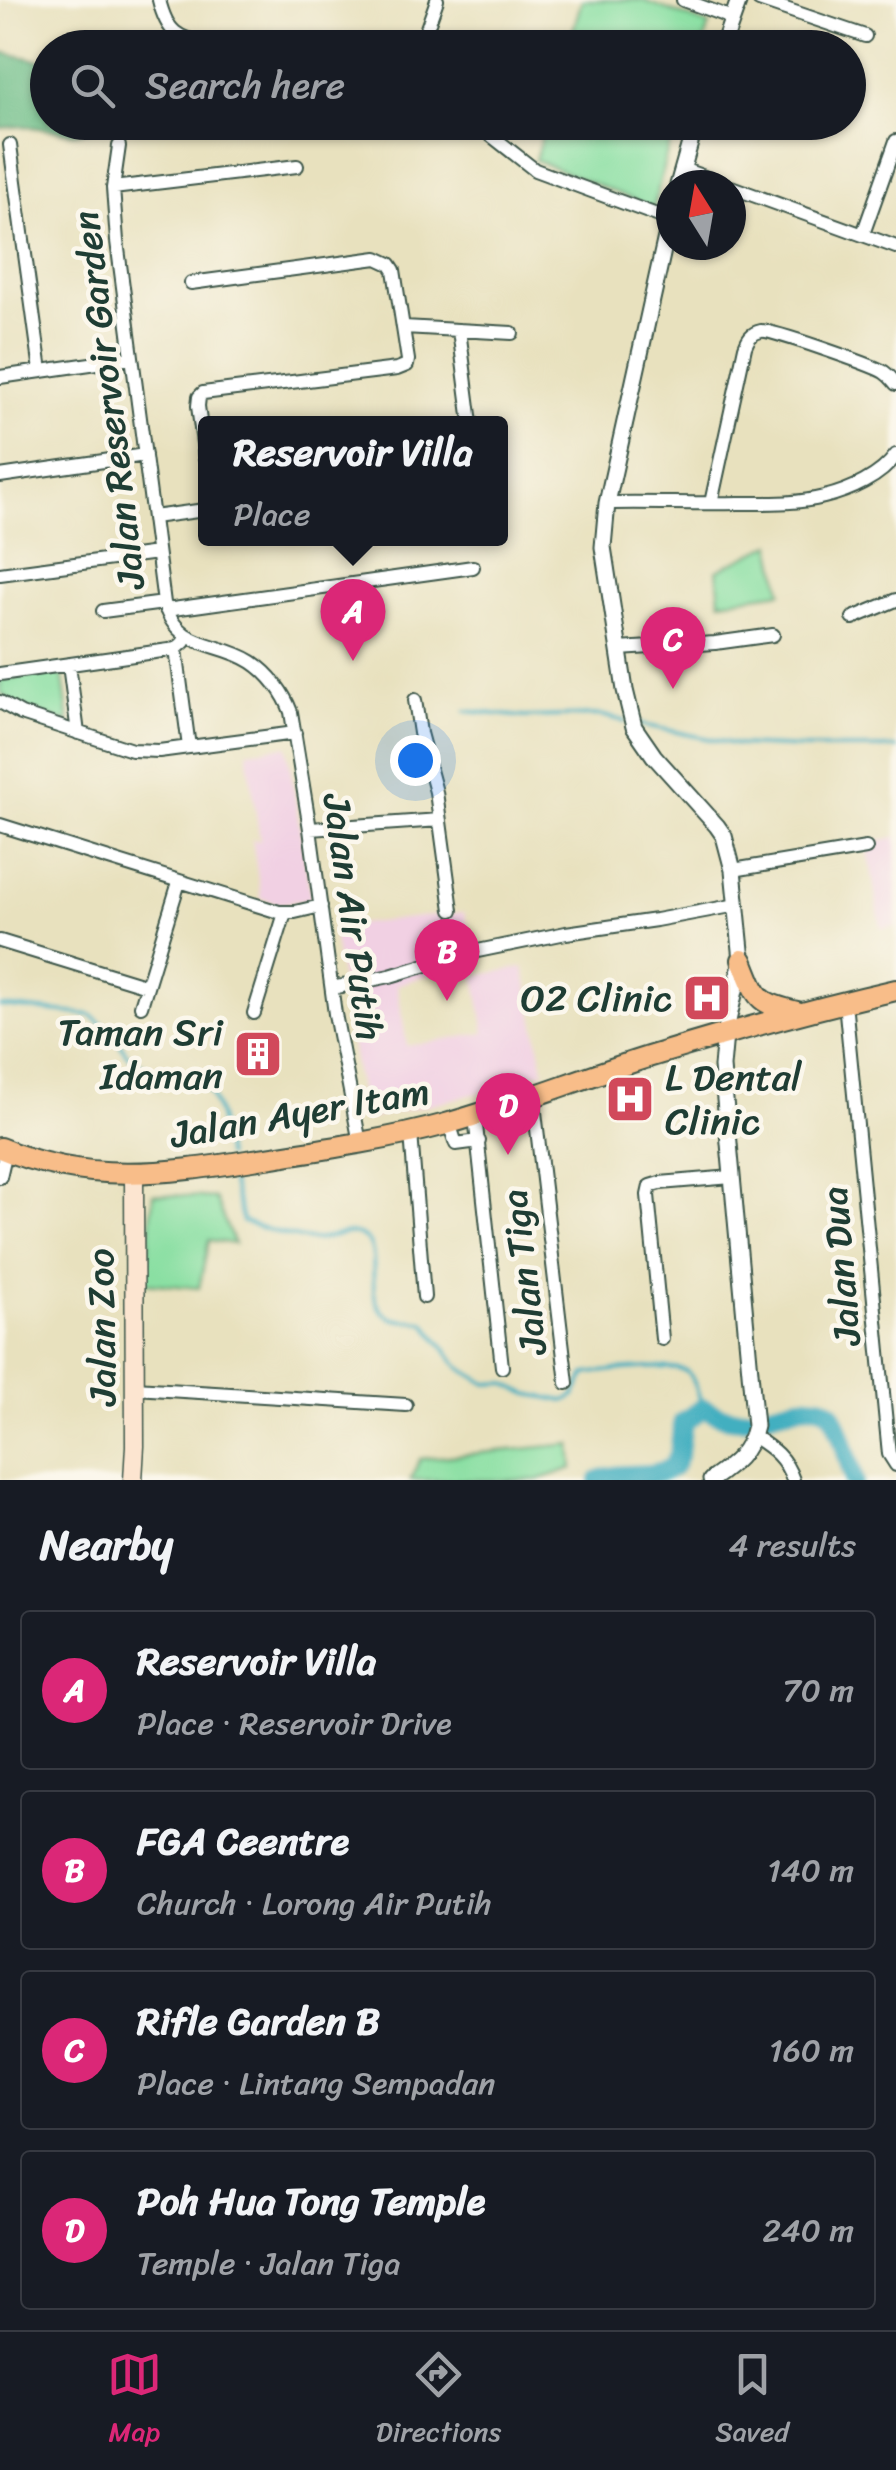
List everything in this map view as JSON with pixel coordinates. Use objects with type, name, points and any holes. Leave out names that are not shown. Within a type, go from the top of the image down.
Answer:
[{"type":"main road","points":[[742,960],[763,1002],[800,1012]]},
{"type":"main road","name":"Jalan Ayer Itam","points":[[3,1149],[67,1168],[134,1174],[360,1143],[450,1123],[724,1034],[896,990]]},
{"type":"main road","name":"Jalan Zoo","points":[[133,1480],[134,1174]]},
{"type":"street","points":[[159,0],[164,22],[170,30]]},
{"type":"street","points":[[426,30],[436,0]]},
{"type":"street","points":[[683,0],[732,18]]},
{"type":"street","points":[[728,30],[739,0]]},
{"type":"street","points":[[759,0],[847,30]]},
{"type":"street","points":[[496,140],[534,170],[656,212]]},
{"type":"street","points":[[682,170],[691,140]]},
{"type":"street","points":[[863,234],[893,160],[896,142]]},
{"type":"street","points":[[10,145],[41,371]]},
{"type":"street","name":"Jalan Reservoir Garden","points":[[119,146],[114,188],[117,241],[165,607],[185,636]]},
{"type":"street","points":[[114,188],[297,166]]},
{"type":"street","points":[[746,192],[896,247]]},
{"type":"street","points":[[192,283],[377,258],[394,270],[408,360],[407,365],[397,369],[203,393],[199,397],[200,416]]},
{"type":"street","points":[[661,260],[607,503],[604,546],[632,722],[654,756],[724,836],[737,905],[742,960],[724,1034],[722,1068],[754,1431],[744,1454],[711,1480]]},
{"type":"street","points":[[404,327],[512,333]]},
{"type":"street","points":[[459,330],[470,416]]},
{"type":"street","points":[[711,503],[745,348],[755,333],[768,330],[828,350],[883,372],[896,384]]},
{"type":"street","points":[[0,377],[132,358]]},
{"type":"street","points":[[0,476],[145,456]]},
{"type":"street","points":[[607,503],[764,503],[824,497],[857,484],[895,460]]},
{"type":"street","points":[[153,517],[198,511]]},
{"type":"street","points":[[0,574],[158,553]]},
{"type":"street","points":[[103,610],[165,607],[473,567]]},
{"type":"street","points":[[853,618],[896,600]]},
{"type":"street","points":[[618,649],[773,635]]},
{"type":"street","points":[[0,674],[176,648],[185,636]]},
{"type":"street","name":"Jalan Air Putih","points":[[185,636],[252,662],[276,684],[286,700],[296,733],[332,988],[360,1143]]},
{"type":"street","points":[[176,648],[190,747]]},
{"type":"street","points":[[68,665],[78,733]]},
{"type":"street","points":[[415,700],[436,792],[452,910]]},
{"type":"street","points":[[0,702],[21,714],[132,750],[158,751],[296,733]]},
{"type":"street","points":[[310,829],[440,820]]},
{"type":"street","points":[[0,825],[285,912],[322,906]]},
{"type":"street","points":[[733,874],[866,848]]},
{"type":"street","points":[[713,908],[727,891],[733,874]]},
{"type":"street","points":[[141,1006],[179,882]]},
{"type":"street","points":[[332,988],[463,954],[737,905]]},
{"type":"street","points":[[254,1012],[285,912]]},
{"type":"street","points":[[0,941],[147,986]]},
{"type":"street","name":"Jalan Dua","points":[[846,1002],[889,1454],[895,1465]]},
{"type":"street","name":"Jalan Tiga","points":[[533,1095],[567,1383]]},
{"type":"street","points":[[474,1116],[502,1367]]},
{"type":"street","points":[[450,1123],[456,1144],[479,1141]]},
{"type":"street","points":[[410,1133],[424,1297]]},
{"type":"street","points":[[0,1177],[3,1149]]},
{"type":"street","points":[[662,1338],[650,1186],[660,1182],[732,1178]]},
{"type":"street","points":[[134,1388],[406,1405]]},
{"type":"street","points":[[754,1431],[778,1452],[793,1480]]},
{"type":"shaded area","points":[[287,746],[311,899],[278,904],[261,898],[252,839],[260,841],[247,751]]},
{"type":"shaded area","points":[[896,837],[896,926],[881,929],[867,843]]},
{"type":"shaded area","points":[[464,912],[478,959],[397,985],[407,1046],[485,1033],[475,976],[524,967],[544,1071],[496,1089],[364,1120],[332,927]]},
{"type":"green space","points":[[582,0],[642,0],[709,25],[707,30],[573,30]]},
{"type":"green space","points":[[0,52],[30,58],[30,127],[0,128]]},
{"type":"green space","points":[[541,140],[671,140],[663,170],[656,170],[654,208],[535,160]]},
{"type":"green space","points":[[772,544],[782,592],[720,601],[717,570]]},
{"type":"green space","points":[[62,671],[69,723],[15,705],[0,692],[0,679]]},
{"type":"green space","points":[[153,1194],[215,1198],[234,1244],[209,1240],[199,1288],[146,1283]]},
{"type":"green space","points":[[571,1444],[573,1468],[537,1480],[410,1480],[420,1459]]},
{"type":"waterway","points":[[466,711],[524,717],[600,715],[625,721]]},
{"type":"waterway","points":[[639,724],[738,745],[896,748]]},
{"type":"waterway","points":[[0,1006],[91,1015],[114,1033],[126,1054],[147,1069],[192,1081],[210,1092],[226,1156]]},
{"type":"waterway","points":[[228,1171],[243,1222],[303,1239],[351,1233],[364,1238],[373,1254],[375,1299],[380,1308],[392,1318],[425,1323],[460,1368],[487,1384],[504,1383],[528,1394],[565,1401],[574,1396],[586,1374],[637,1368],[678,1369],[692,1378],[703,1408]]},
{"type":"waterway","points":[[599,1480],[673,1467],[683,1422],[703,1408],[743,1419],[815,1405],[834,1418],[854,1480]]},
{"type":"place","name":"Reservoir Villa","points":[[353,661]]},
{"type":"place","name":"Rifle Garden B","points":[[673,689]]},
{"type":"place","name":"O2 Clinic","points":[[707,998]]},
{"type":"place","name":"FGA Ceentre","points":[[447,1001]]},
{"type":"place","name":"Taman Sri Idaman","points":[[258,1054]]},
{"type":"place","name":"L Dental Clinic","points":[[630,1099]]},
{"type":"place","name":"Poh Hua Tong Temple","points":[[508,1155]]}]
